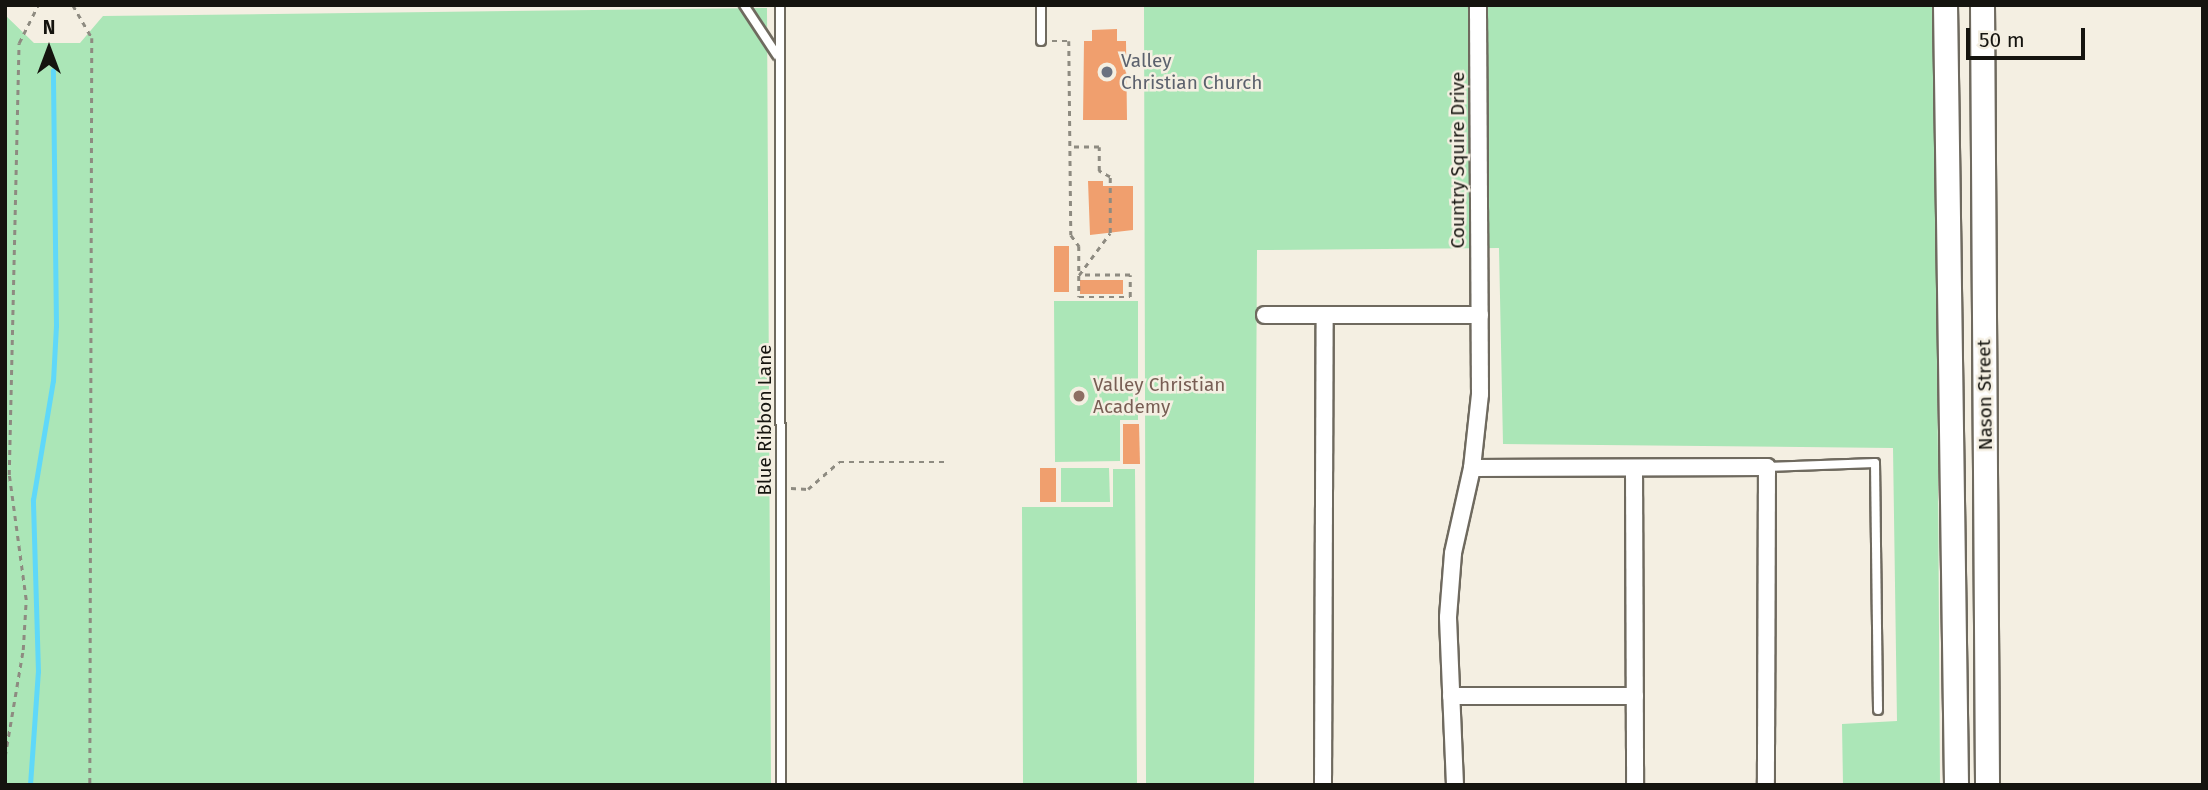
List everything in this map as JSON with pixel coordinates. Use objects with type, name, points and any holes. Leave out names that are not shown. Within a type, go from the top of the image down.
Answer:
[{"type":"main road","name":"Nason Street","points":[[1945,5],[1956,785]]},
{"type":"main road","name":"Nason Street","points":[[1982,5],[1987,785]]},
{"type":"street","name":"Country Squire Drive","points":[[1455,785],[1448,617],[1453,552],[1472,468],[1480,394],[1478,5]]},
{"type":"street","points":[[1265,315],[1480,315]]},
{"type":"street","points":[[1323,785],[1325,316]]},
{"type":"street","points":[[1472,468],[1767,467],[1766,785]]},
{"type":"street","points":[[1633,469],[1635,785]]},
{"type":"street","points":[[1451,696],[1635,696]]},
{"type":"lane","points":[[744,5],[777,55]]},
{"type":"lane","name":"Blue Ribbon Lane","points":[[780,5],[777,55],[781,785]]},
{"type":"lane","points":[[1041,5],[1041,41]]},
{"type":"lane","points":[[1767,467],[1875,463],[1878,710]]},
{"type":"path","points":[[5,756],[23,650],[26,600],[9,475],[19,43],[38,5]]},
{"type":"path","points":[[73,5],[92,38],[90,785]]},
{"type":"path","points":[[1041,41],[1069,41],[1071,235],[1079,246],[1079,275],[1079,298],[1130,298],[1130,275],[1079,275]]},
{"type":"path","points":[[1070,148],[1099,148],[1099,171],[1110,177],[1110,233],[1079,275]]},
{"type":"path","points":[[781,488],[808,489],[839,462],[947,462]]},
{"type":"green space","points":[[1144,5],[1935,7],[1940,785],[1843,785],[1842,724],[1897,721],[1893,448],[1503,444],[1499,248],[1257,250],[1254,785],[1146,785]]},
{"type":"green space","points":[[767,8],[771,785],[5,785],[5,15],[34,43],[80,43],[103,16]]},
{"type":"green space","points":[[1054,301],[1138,301],[1138,420],[1120,420],[1120,461],[1055,462]]},
{"type":"green space","points":[[1061,468],[1109,468],[1110,502],[1061,502]]},
{"type":"green space","points":[[1113,469],[1135,469],[1137,784],[1023,784],[1022,507],[1113,507]]},
{"type":"building","points":[[1117,29],[1117,41],[1126,41],[1127,120],[1083,120],[1084,41],[1092,41],[1092,30]]},
{"type":"building","points":[[1088,181],[1103,181],[1103,186],[1133,186],[1133,230],[1090,235]]},
{"type":"building","points":[[1054,246],[1069,246],[1069,292],[1054,292]]},
{"type":"building","points":[[1080,280],[1123,280],[1123,294],[1080,294]]},
{"type":"building","points":[[1123,424],[1139,424],[1140,464],[1123,464]]},
{"type":"building","points":[[1040,468],[1056,468],[1056,502],[1040,502]]},
{"type":"waterway","points":[[30,785],[38,672],[33,500],[53,381],[56,326],[53,71]]},
{"type":"place","name":"Valley Christian Church","points":[[1107,72]]},
{"type":"place","name":"Valley Christian Academy","points":[[1079,396]]}]
